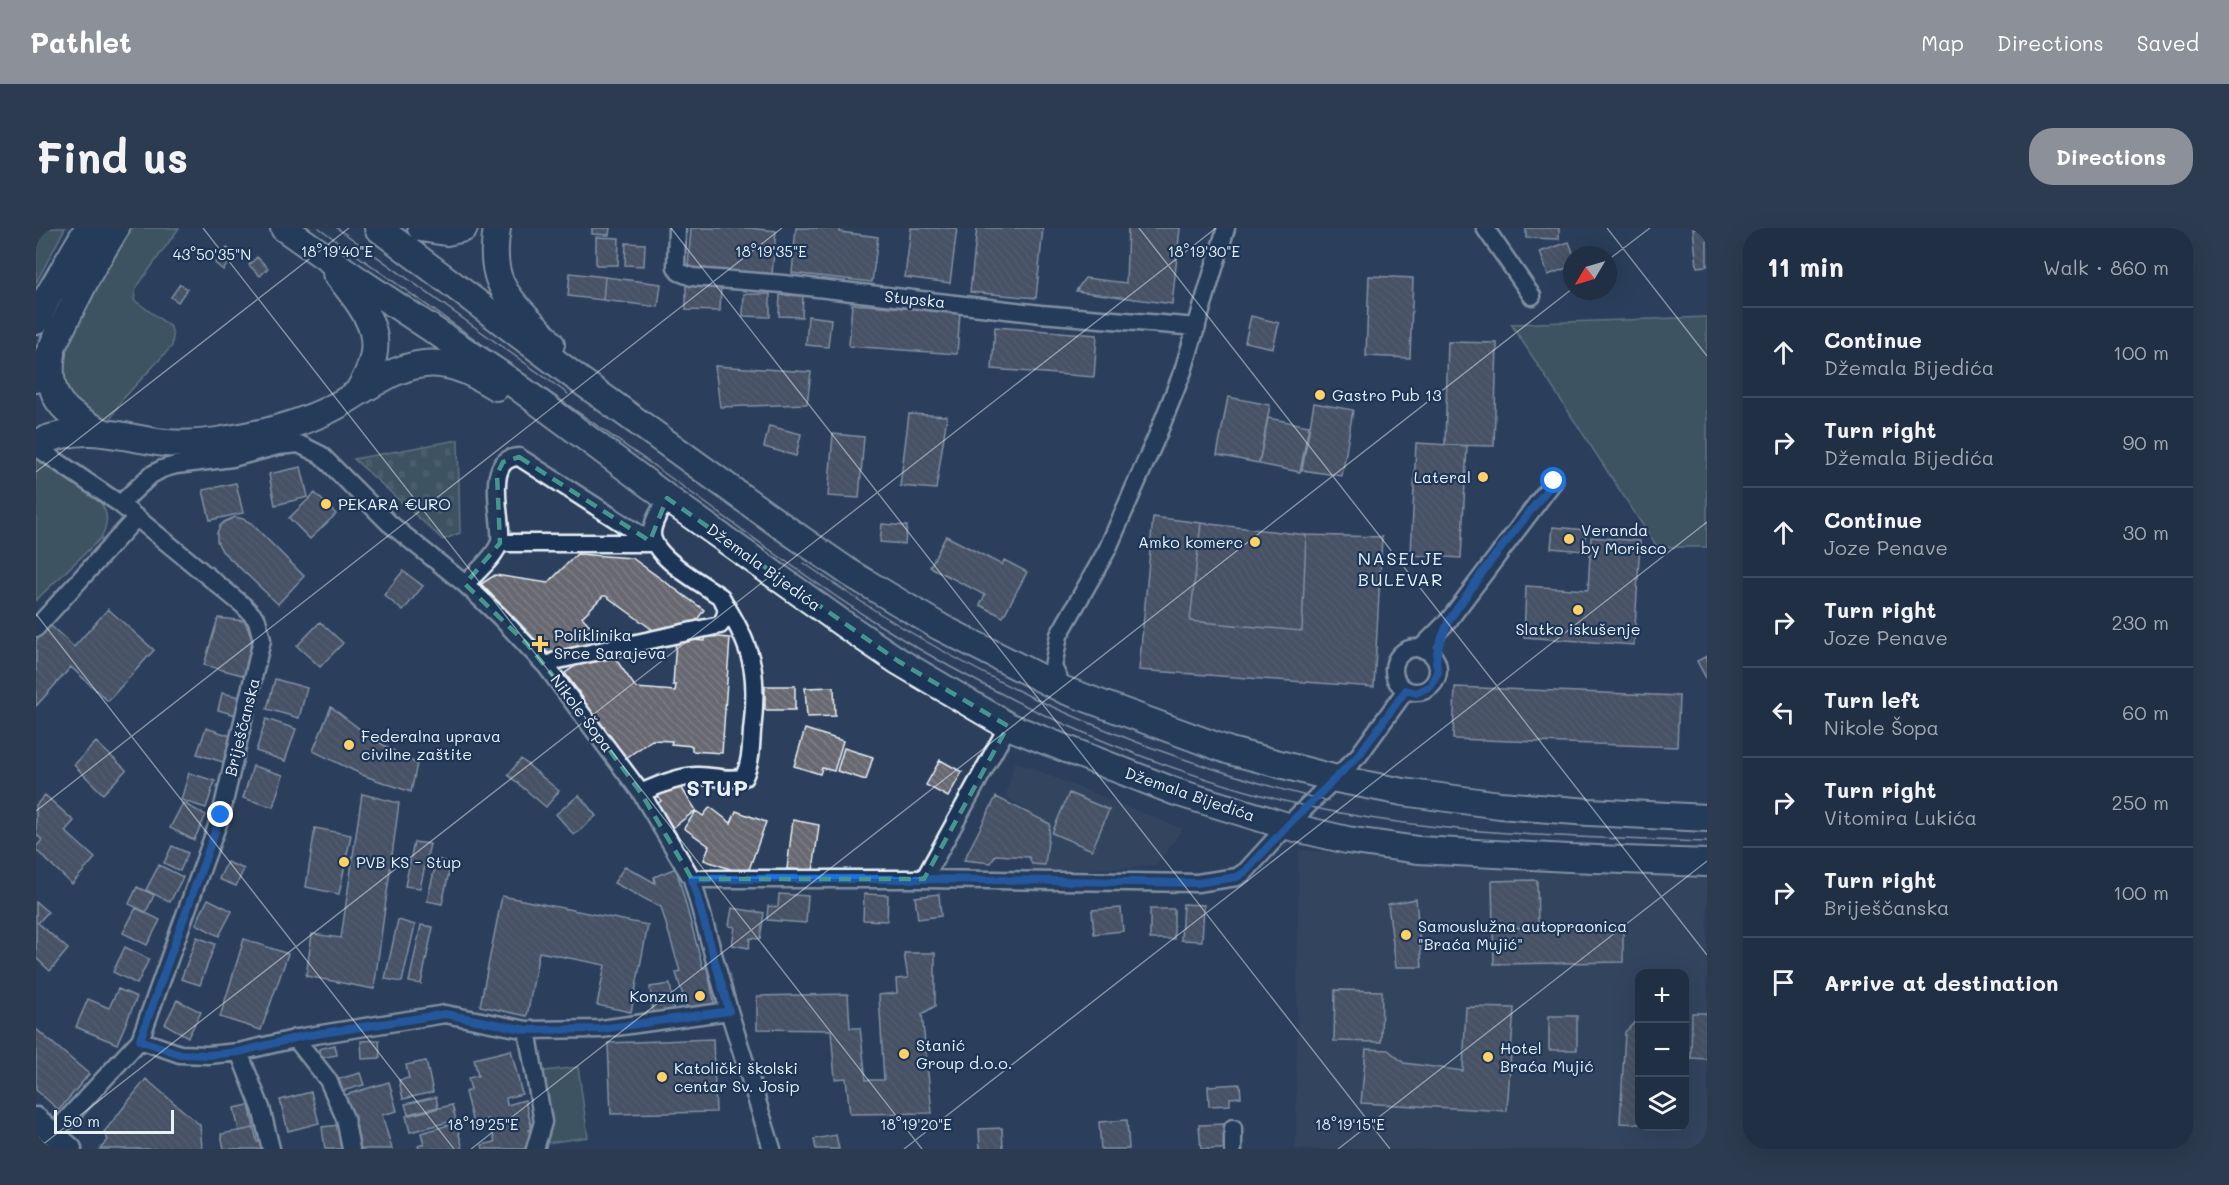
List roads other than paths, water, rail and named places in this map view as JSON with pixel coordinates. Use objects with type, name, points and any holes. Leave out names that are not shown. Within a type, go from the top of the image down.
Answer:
[{"type":"main road","points":[[36,379],[53,342],[80,264],[88,228]]},
{"type":"main road","points":[[36,321],[42,302],[116,228]]},
{"type":"main road","name":"Džemala Bijedića","points":[[284,228],[463,348],[667,498],[897,661],[1008,726],[1176,792],[1287,826],[1347,840],[1418,850],[1707,863]]},
{"type":"main road","points":[[378,228],[574,376],[850,573],[940,627],[1064,690],[1230,752],[1337,779],[1403,792],[1491,804],[1707,818]]},
{"type":"main road","points":[[421,228],[446,232],[464,228]]},
{"type":"main road","points":[[497,228],[494,253],[496,272],[505,292],[517,309],[549,341],[574,376]]},
{"type":"main road","points":[[322,255],[365,313],[372,329],[376,345],[374,360],[370,373],[358,392]]},
{"type":"main road","points":[[53,342],[50,367],[51,387],[57,400],[77,420],[102,432]]},
{"type":"main road","points":[[36,445],[51,437],[102,432],[168,443],[232,439],[294,423],[337,406],[358,392],[412,366],[423,364],[446,364],[473,374],[530,406],[561,418]]},
{"type":"main road","points":[[44,1127],[70,1149]]},
{"type":"street","name":"Stupska","points":[[677,228],[676,267],[679,272],[692,277],[794,286],[1041,314],[1197,327]]},
{"type":"street","points":[[1064,690],[1053,667],[1059,635],[1101,563],[1153,446],[1183,371],[1226,228]]},
{"type":"street","points":[[1485,228],[1532,296]]},
{"type":"street","name":"Nikole Šopa","points":[[120,504],[151,475],[162,469],[231,458],[278,446],[299,444],[321,455],[389,523],[465,584],[507,624],[546,666],[641,793],[692,879],[729,1011],[772,1149]]},
{"type":"street","name":"Briješčanska","points":[[36,445],[120,504],[244,606],[257,620],[262,639],[221,815],[140,1040]]},
{"type":"street","points":[[465,584],[484,566],[500,543],[497,474],[503,462],[510,457],[519,457],[653,543],[670,561],[721,597],[744,637],[753,664],[755,706],[749,766],[744,777],[731,781],[699,776],[677,779],[641,793]]},
{"type":"street","points":[[1420,649],[1449,620],[1487,566],[1554,481]]},
{"type":"street","points":[[653,543],[654,522],[667,498]]},
{"type":"street","points":[[36,628],[136,518]]},
{"type":"street","points":[[500,543],[653,543]]},
{"type":"street","points":[[546,666],[558,660],[720,625],[726,616],[726,606]]},
{"type":"street","points":[[1436,662],[1430,654],[1420,649],[1403,652],[1395,664],[1396,681],[1406,690],[1416,693],[1431,686],[1437,677],[1438,647],[1449,620]]},
{"type":"street","points":[[692,879],[924,879],[1197,883],[1237,877],[1246,871],[1287,826],[1359,755],[1406,690]]},
{"type":"street","points":[[924,879],[1008,726]]},
{"type":"street","points":[[44,1127],[140,1040],[180,1054],[208,1055],[239,1052],[295,1038],[445,1014],[527,1030],[601,1029],[729,1011]]},
{"type":"street","points":[[527,1030],[543,1122],[536,1149]]},
{"type":"street","points":[[295,1038],[328,1080],[345,1118],[351,1149]]},
{"type":"street","points":[[239,1052],[261,1108],[272,1149]]},
{"type":"street","points":[[1233,1128],[1233,1149]]},
{"type":"tram line","points":[[319,228],[845,603],[976,681],[1084,733],[1196,775],[1253,793],[1359,816],[1408,824],[1508,833],[1707,842]]},
{"type":"tram line","points":[[337,228],[568,394]]},
{"type":"tram line","points":[[804,563],[901,627],[951,656],[1052,707],[1159,750],[1214,769],[1328,801]]},
{"type":"place","name":"Gastro Pub 13","points":[[1320,395]]},
{"type":"place","name":"Lateral","points":[[1483,477]]},
{"type":"place","name":"PEKARA €URO","points":[[326,504]]},
{"type":"place","name":"Veranda by Morisco","points":[[1569,539]]},
{"type":"place","name":"Amko komerc","points":[[1255,542]]},
{"type":"place","name":"Slatko iskušenje","points":[[1578,610]]},
{"type":"place","name":"Poliklinika Srce Sarajeva","points":[[540,644]]},
{"type":"place","name":"Federalna uprava civilne zaštite","points":[[349,745]]},
{"type":"place","name":"PVB KS - Stup","points":[[344,862]]},
{"type":"place","name":"Samouslužna autopraonica \"Braća Mujić\"","points":[[1406,935]]},
{"type":"place","name":"Konzum","points":[[700,996]]},
{"type":"place","name":"Stanić Group d.o.o.","points":[[904,1054]]},
{"type":"place","name":"Hotel Braća Mujić","points":[[1488,1057]]},
{"type":"place","name":"Katolički školski centar Sv. Josip","points":[[662,1077]]},
{"type":"district","name":"NASELJE BULEVAR","points":[[1401,569]]},
{"type":"district","name":"STUP","points":[[718,788]]}]
